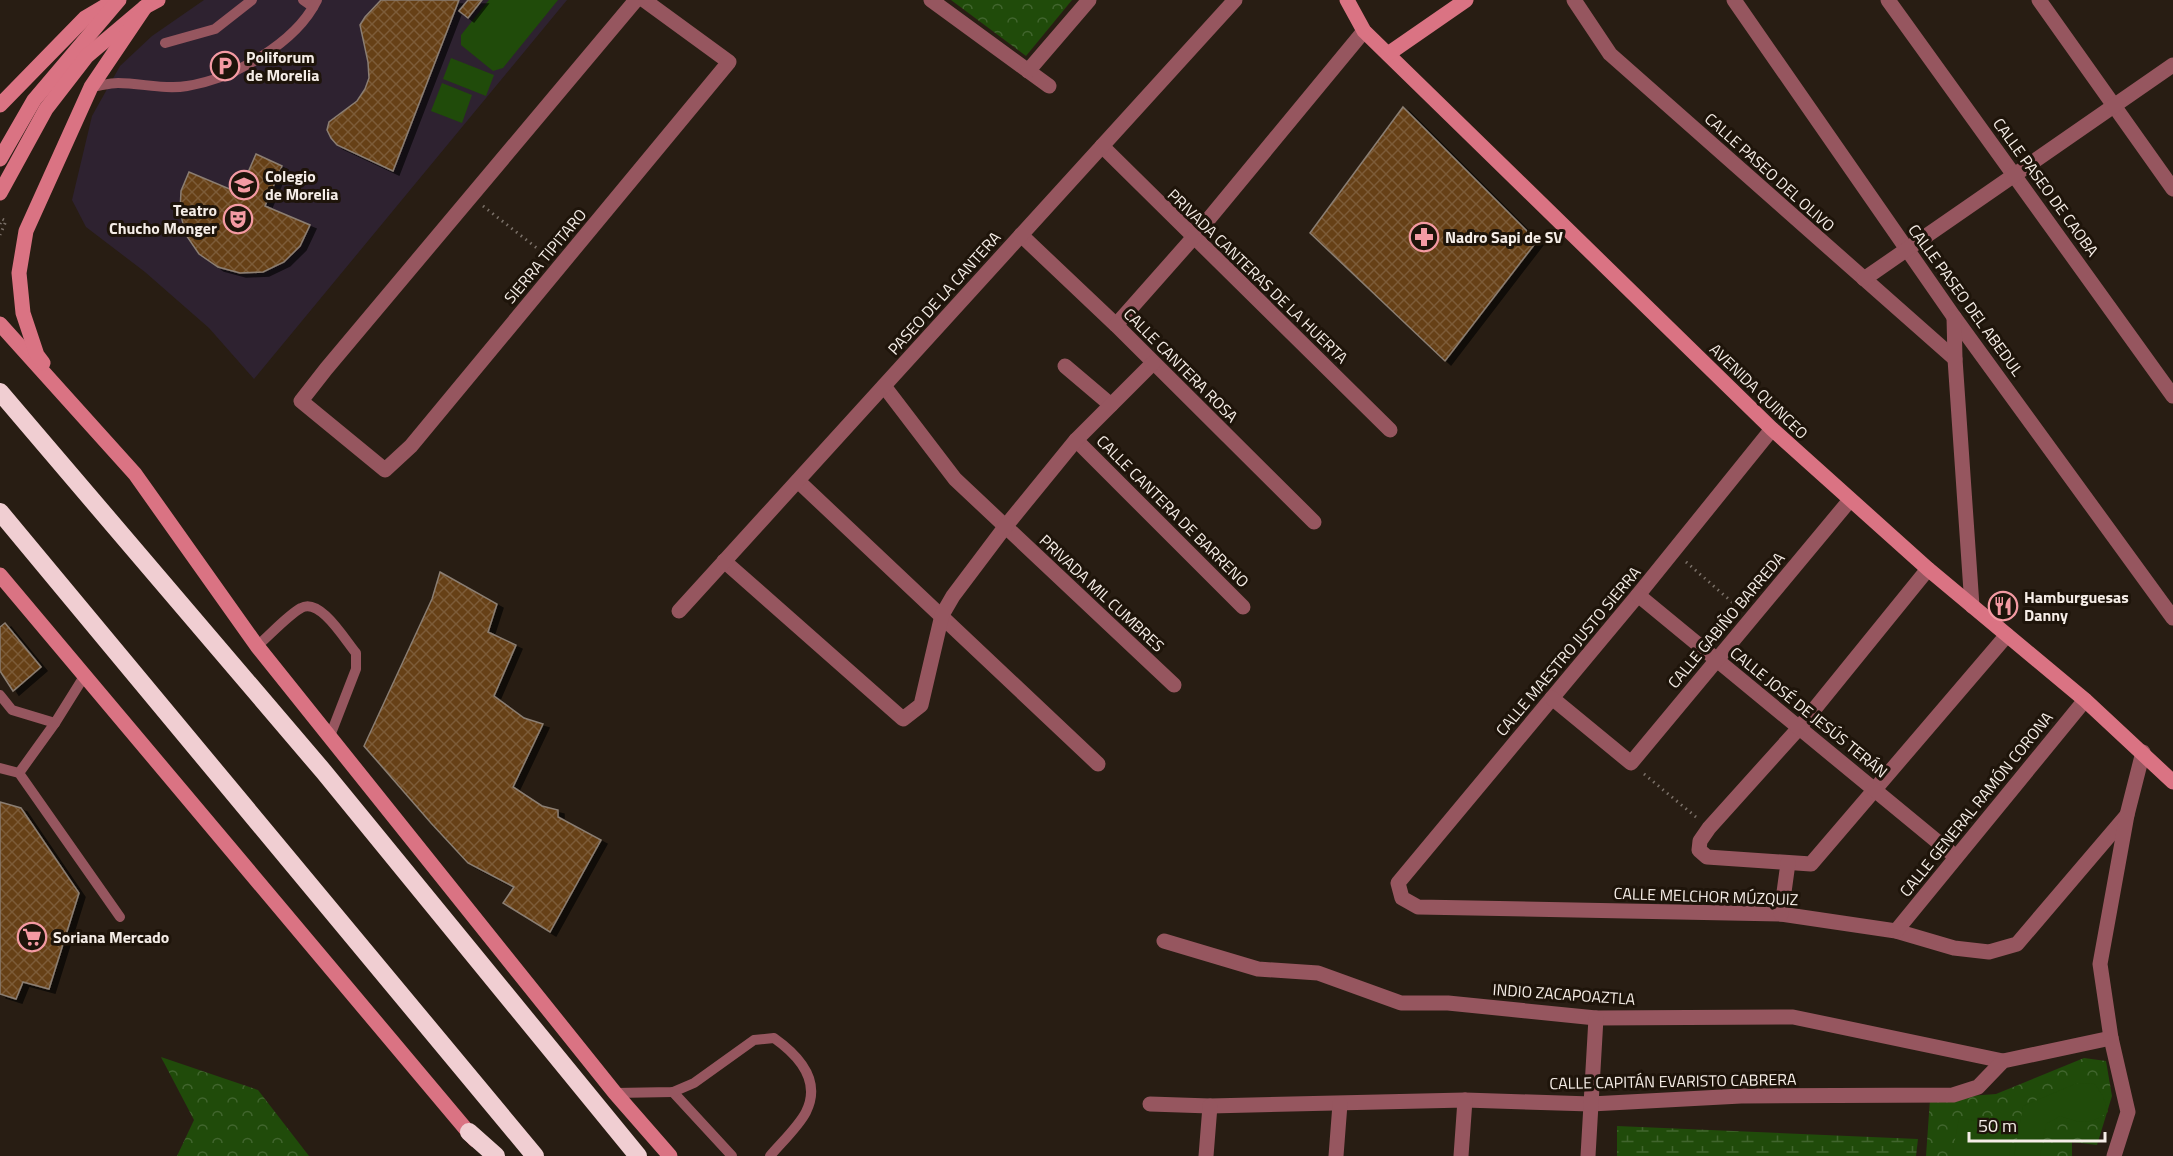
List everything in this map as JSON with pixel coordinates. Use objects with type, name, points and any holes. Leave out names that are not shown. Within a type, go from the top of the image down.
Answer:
[{"type":"highway","points":[[0,392],[324,772],[638,1156]]},
{"type":"highway","points":[[0,512],[535,1156]]},
{"type":"highway","points":[[469,1132],[496,1156]]},
{"type":"main road","points":[[0,105],[85,18],[117,0]]},
{"type":"main road","points":[[0,193],[7,157],[34,100],[117,0]]},
{"type":"main road","name":"AVENIDA QUINCEO","points":[[1347,0],[1364,31],[1772,429],[1928,569],[2085,700],[2173,782]]},
{"type":"main road","points":[[1388,54],[1466,0]]},
{"type":"main road","points":[[7,157],[87,56],[152,3]]},
{"type":"main road","points":[[152,3],[91,87],[26,231],[19,273],[23,313],[37,355],[135,474],[257,646],[615,1093],[669,1156]]},
{"type":"main road","points":[[0,324],[135,474]]},
{"type":"main road","points":[[0,575],[489,1156]]},
{"type":"street","points":[[471,196],[636,0]]},
{"type":"street","name":"SIERRA TIPITARO","points":[[471,196],[301,401],[385,470],[411,446],[729,62],[644,0]]},
{"type":"street","points":[[931,0],[1049,87]]},
{"type":"street","points":[[1028,71],[1089,0]]},
{"type":"street","name":"PASEO DE LA CANTERA","points":[[679,611],[1235,0]]},
{"type":"street","name":"CALLE PASEO DEL OLIVO","points":[[1574,0],[1610,54],[1955,360]]},
{"type":"street","name":"CALLE PASEO DEL ABEDUL","points":[[1734,0],[1954,317],[2173,618]]},
{"type":"street","name":"CALLE PASEO DE CAOBA","points":[[1888,0],[2173,396]]},
{"type":"street","points":[[2039,0],[2173,189]]},
{"type":"street","points":[[1116,325],[1193,238],[1364,31]]},
{"type":"street","points":[[1864,279],[2173,65]]},
{"type":"street","name":"PRIVADA CANTERAS DE LA HUERTA","points":[[1102,146],[1390,430]]},
{"type":"street","name":"CALLE CANTERA ROSA","points":[[1021,236],[1116,325],[1314,522]]},
{"type":"street","points":[[1954,317],[1972,606]]},
{"type":"street","points":[[724,561],[903,719],[921,705],[942,615],[953,596],[1005,527],[1076,440],[1153,363]]},
{"type":"street","points":[[1065,366],[1111,405]]},
{"type":"street","name":"PRIVADA MIL CUMBRES","points":[[884,386],[955,479],[1174,685]]},
{"type":"street","name":"CALLE MAESTRO JUSTO SIERRA","points":[[1402,898],[1398,883],[1638,595],[1772,429]]},
{"type":"street","name":"CALLE CANTERA DE BARRENO","points":[[1076,440],[1243,607]]},
{"type":"street","points":[[798,481],[1098,764]]},
{"type":"street","name":"CALLE GABIÑO BARREDA","points":[[1630,763],[1851,500]]},
{"type":"street","points":[[1928,569],[1799,728],[1709,828],[1700,841],[1699,850],[1707,857],[1811,864],[2007,635]]},
{"type":"street","name":"CALLE JOSÉ DE JESÚS TERÁN","points":[[1638,595],[1956,856]]},
{"type":"street","points":[[1552,698],[1630,763]]},
{"type":"street","name":"CALLE GENERAL RAMÓN CORONA","points":[[1896,931],[2085,700]]},
{"type":"street","points":[[2114,1156],[2128,1112],[2111,1038],[2100,964],[2127,814],[2143,752]]},
{"type":"street","name":"CALLE MELCHOR MÚZQUIZ","points":[[1402,898],[1418,907],[1781,914],[1896,931],[1954,948],[1989,952],[2017,944],[2127,814]]},
{"type":"street","points":[[1781,914],[1788,863]]},
{"type":"street","name":"INDIO ZACAPOAZTLA","points":[[1164,941],[1258,969],[1318,973],[1401,1003],[1448,1003],[1596,1018],[1793,1017],[2003,1061]]},
{"type":"street","points":[[1588,1156],[1596,1018]]},
{"type":"street","points":[[2003,1061],[2111,1038]]},
{"type":"street","name":"CALLE CAPITÁN EVARISTO CABRERA","points":[[1150,1104],[1210,1106],[1465,1100],[1591,1104],[1741,1096],[1953,1095],[1978,1087],[2003,1061]]},
{"type":"street","points":[[1461,1156],[1465,1100]]},
{"type":"street","points":[[1336,1156],[1340,1104]]},
{"type":"street","points":[[1206,1156],[1210,1106]]},
{"type":"lane","points":[[165,43],[215,29],[252,0]]},
{"type":"lane","points":[[91,87],[117,83],[185,87],[225,76],[259,58],[289,35],[315,4],[303,0]]},
{"type":"lane","points":[[257,646],[302,607],[314,606],[323,612],[356,653],[357,661],[330,736]]},
{"type":"lane","points":[[19,773],[55,723],[85,675]]},
{"type":"lane","points":[[0,695],[12,710],[55,723]]},
{"type":"lane","points":[[0,768],[19,773],[120,917]]},
{"type":"lane","points":[[615,1093],[673,1092],[694,1083],[754,1040],[774,1038],[792,1051],[809,1075],[813,1092],[806,1113],[770,1156]]},
{"type":"lane","points":[[673,1092],[732,1156]]},
{"type":"path","points":[[471,196],[560,266]]},
{"type":"path","points":[[0,224],[2,219],[6,221],[0,235]]},
{"type":"path","points":[[1674,551],[1750,618]]},
{"type":"path","points":[[1630,763],[1709,828]]},
{"type":"shaded area","name":"Colegio de Morelia","points":[[204,0],[567,0],[254,379],[209,328],[145,272],[86,227],[72,200],[92,116],[120,66],[152,36]]},
{"type":"green space","points":[[489,0],[558,0],[503,68],[493,71],[461,45],[461,35]]},
{"type":"green space","points":[[951,0],[1072,0],[1026,56]]},
{"type":"green space","points":[[451,58],[494,75],[486,96],[443,79]]},
{"type":"green space","points":[[442,83],[472,95],[462,123],[431,111]]},
{"type":"green space","points":[[161,1057],[258,1090],[309,1156],[177,1156],[194,1120]]},
{"type":"green space","points":[[2084,1058],[2106,1061],[2112,1096],[2097,1145],[2072,1142],[2072,1156],[1926,1156],[1930,1099],[1996,1094]]},
{"type":"green space","points":[[2094,1083],[2103,1096],[2108,1112],[2095,1120],[2085,1122],[2060,1116],[2046,1124],[2040,1156],[2014,1156],[2023,1106],[2075,1084]]},
{"type":"green space","points":[[1959,1118],[2014,1127],[2009,1156],[1952,1156]]},
{"type":"green space","points":[[1617,1126],[1918,1139],[1916,1156],[1617,1156]]},
{"type":"building","points":[[381,0],[459,0],[393,171],[337,145],[327,130],[329,122],[357,101],[365,89],[369,78],[368,62],[360,25]]},
{"type":"building","points":[[468,0],[482,0],[468,18],[459,11]]},
{"type":"building","name":"Nadro Sapi de SV","points":[[1403,107],[1537,241],[1445,361],[1310,233]]},
{"type":"building","name":"Teatro Chucho Monger","points":[[256,154],[282,166],[265,206],[310,225],[300,246],[284,262],[263,272],[240,273],[218,267],[199,254],[186,235],[180,212],[181,191],[189,172],[239,193]]},
{"type":"building","points":[[440,572],[497,604],[488,632],[516,645],[494,696],[524,718],[543,724],[513,787],[542,806],[558,810],[558,817],[601,840],[550,932],[503,903],[514,887],[468,863],[364,746],[432,599]]},
{"type":"building","points":[[5,623],[41,667],[13,691],[0,671],[0,627]]},
{"type":"building","name":"Soriana Mercado","points":[[0,802],[21,808],[79,893],[49,989],[23,982],[16,999],[0,994]]},
{"type":"place","name":"Poliforum de Morelia","points":[[225,66]]},
{"type":"place","name":"Colegio de Morelia","points":[[244,185]]},
{"type":"place","name":"Teatro Chucho Monger","points":[[238,219]]},
{"type":"place","name":"Nadro Sapi de SV","points":[[1424,237]]},
{"type":"place","name":"Hamburguesas Danny","points":[[2003,606]]},
{"type":"place","name":"Soriana Mercado","points":[[32,937]]}]
